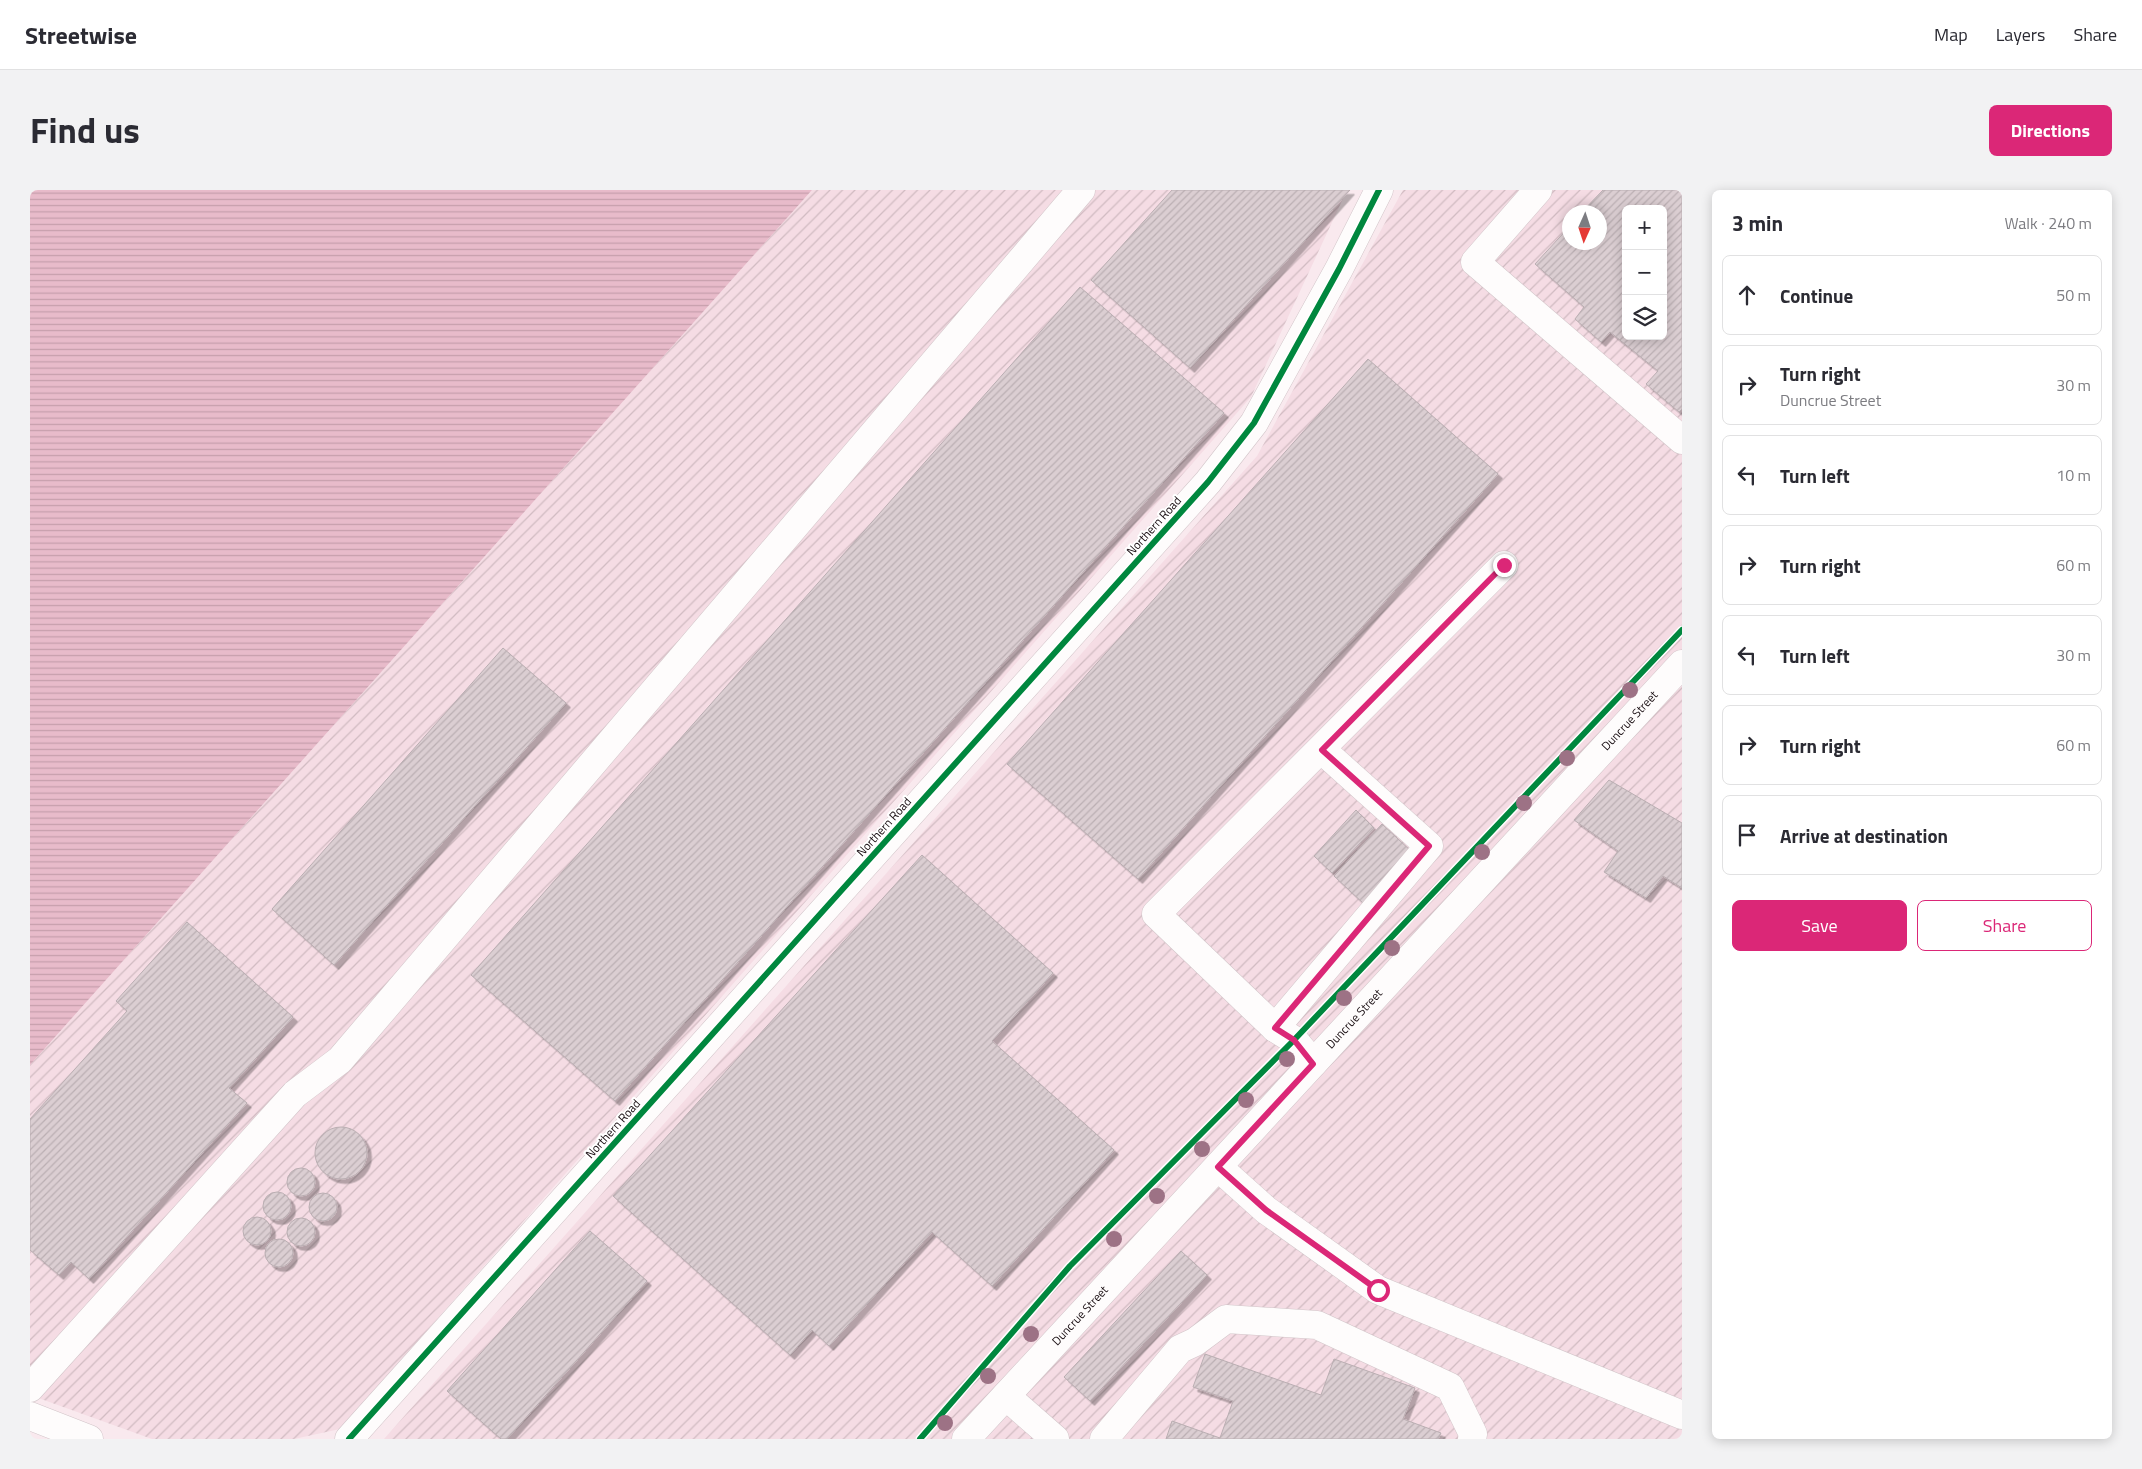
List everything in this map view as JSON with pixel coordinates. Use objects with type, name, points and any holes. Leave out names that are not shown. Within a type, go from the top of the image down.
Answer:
[{"type":"street","points":[[30,1388],[295,1094],[340,1060],[1081,190]]},
{"type":"street","name":"Northern Road","points":[[349,1439],[1208,482],[1254,423],[1339,270],[1379,190]]},
{"type":"street","points":[[1538,190],[1475,262],[1680,439]]},
{"type":"street","points":[[1313,1064],[1294,1040],[1275,1028],[1156,914],[1322,750],[1504,565]]},
{"type":"street","name":"Duncrue Street","points":[[966,1439],[1682,664]]},
{"type":"street","points":[[1275,1028],[1429,846],[1322,750]]},
{"type":"street","points":[[1218,1167],[1266,1210],[1378,1290],[1682,1415]]},
{"type":"street","points":[[1104,1439],[1180,1349],[1195,1342],[1226,1319],[1317,1325],[1450,1387],[1473,1434],[1472,1439]]},
{"type":"street","points":[[1006,1396],[1055,1439]]},
{"type":"street","points":[[30,1416],[89,1439]]},
{"type":"shaded area","points":[[30,190],[812,190],[30,1065]]},
{"type":"shaded area","points":[[812,190],[1347,190],[1251,397],[340,1429],[294,1439],[152,1439],[30,1395],[30,1065]]},
{"type":"shaded area","points":[[1403,190],[1682,190],[1682,1439],[384,1439],[1257,456]]},
{"type":"building","points":[[1172,190],[1350,190],[1190,368],[1091,280]]},
{"type":"building","points":[[1603,190],[1682,190],[1682,409],[1679,412],[1646,384],[1658,371],[1610,332],[1601,342],[1575,319],[1584,307],[1535,264],[1562,235],[1562,250],[1607,250],[1607,205],[1589,205]]},
{"type":"building","points":[[1080,287],[1224,413],[615,1101],[471,975]]},
{"type":"building","points":[[1368,359],[1498,474],[1138,879],[1007,764]]},
{"type":"building","points":[[503,648],[566,703],[334,965],[272,909]]},
{"type":"building","points":[[1609,780],[1682,823],[1682,888],[1663,876],[1646,898],[1604,872],[1618,851],[1574,820]]},
{"type":"building","points":[[1356,810],[1374,828],[1332,873],[1314,856]]},
{"type":"building","points":[[1382,824],[1412,852],[1364,904],[1334,876]]},
{"type":"building","points":[[922,855],[1053,973],[992,1041],[1114,1150],[992,1286],[932,1232],[829,1346],[812,1330],[790,1355],[613,1196]]},
{"type":"building","points":[[187,922],[293,1017],[229,1088],[247,1103],[89,1279],[71,1262],[59,1275],[30,1250],[30,1119],[127,1011],[116,1001]]},
{"type":"building","points":[[336,1127],[346,1127],[355,1131],[363,1139],[367,1153],[363,1167],[355,1175],[346,1179],[336,1179],[327,1175],[319,1167],[315,1158],[315,1148],[319,1139],[327,1131]]},
{"type":"building","points":[[301,1168],[311,1172],[315,1182],[311,1192],[301,1196],[291,1192],[287,1182],[291,1172]]},
{"type":"building","points":[[277,1192],[287,1196],[291,1206],[287,1216],[277,1220],[267,1216],[263,1206],[267,1196]]},
{"type":"building","points":[[323,1193],[333,1197],[337,1207],[333,1217],[323,1221],[313,1217],[309,1207],[313,1197]]},
{"type":"building","points":[[257,1217],[267,1221],[271,1231],[267,1241],[257,1245],[247,1241],[243,1231],[247,1221]]},
{"type":"building","points":[[301,1218],[311,1222],[315,1232],[311,1242],[301,1246],[291,1242],[287,1232],[291,1222]]},
{"type":"building","points":[[590,1231],[647,1281],[507,1439],[501,1439],[447,1391]]},
{"type":"building","points":[[279,1239],[289,1243],[293,1253],[289,1263],[279,1267],[269,1263],[265,1253],[269,1243]]},
{"type":"building","points":[[1181,1251],[1207,1275],[1090,1401],[1064,1377]]},
{"type":"building","points":[[1205,1354],[1321,1395],[1334,1359],[1415,1388],[1403,1419],[1441,1433],[1438,1439],[1166,1439],[1172,1421],[1220,1438],[1233,1401],[1193,1387]]},
{"type":"cycle path","points":[[349,1439],[1208,482],[1254,423],[1339,269],[1379,190]]},
{"type":"cycle path","points":[[920,1439],[1070,1266],[1294,1040],[1682,630]]},
{"type":"route","points":[[1378,1290],[1266,1210],[1218,1167],[1313,1064],[1294,1040],[1275,1028],[1429,846],[1322,750],[1504,565]]}]
